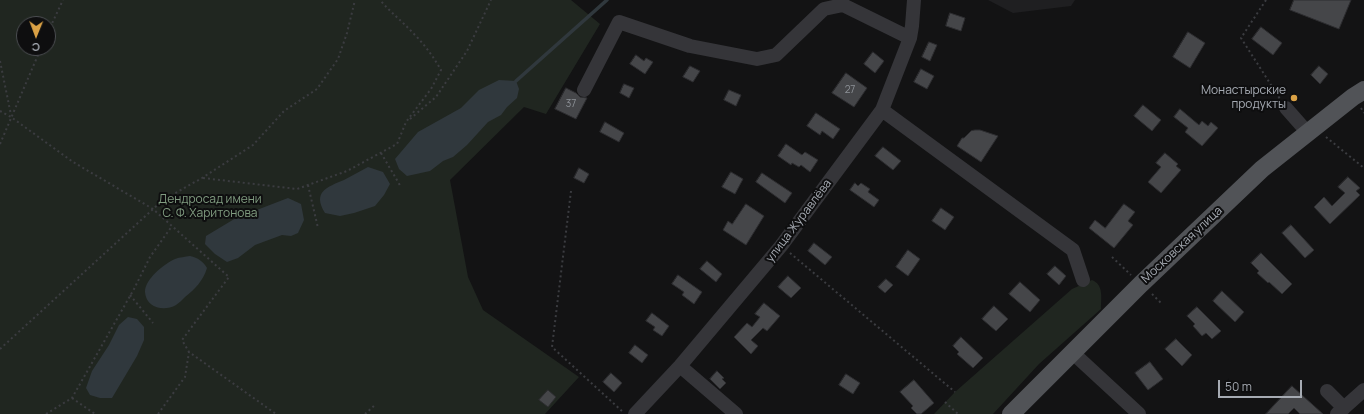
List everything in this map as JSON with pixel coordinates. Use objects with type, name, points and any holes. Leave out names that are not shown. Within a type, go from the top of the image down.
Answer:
[{"type":"main road","name":"Московская улица","points":[[1011,414],[1141,284],[1262,169],[1364,90]]},
{"type":"street","name":"улица Журавлёва","points":[[635,414],[680,366],[781,246],[882,110],[910,38],[914,0]]},
{"type":"street","points":[[584,90],[619,22],[690,46],[757,59],[776,55],[824,9],[843,5],[910,38]]},
{"type":"street","points":[[1286,108],[1311,130]]},
{"type":"street","points":[[882,110],[1074,250],[1083,280]]},
{"type":"street","points":[[1073,353],[1139,414]]},
{"type":"street","points":[[680,366],[736,414]]},
{"type":"street","points":[[1327,391],[1340,411],[1364,390]]},
{"type":"path","points":[[56,16],[63,0]]},
{"type":"path","points":[[0,350],[163,200],[202,178],[253,146],[284,111],[317,89],[338,59],[347,33],[355,0]]},
{"type":"path","points":[[202,178],[297,189],[346,171],[397,144],[406,122],[431,89],[441,70],[425,45],[412,31],[390,12],[380,0]]},
{"type":"path","points":[[406,122],[436,97],[467,51],[491,0]]},
{"type":"path","points":[[1266,0],[1241,38],[1286,108]]},
{"type":"path","points":[[0,144],[38,56]]},
{"type":"path","points":[[0,61],[11,117]]},
{"type":"path","points":[[0,111],[11,117],[73,162],[154,209],[229,277],[182,340],[189,352],[276,414]]},
{"type":"path","points":[[1311,130],[1364,168]]},
{"type":"path","points":[[381,153],[401,187]]},
{"type":"path","points":[[308,185],[318,228]]},
{"type":"path","points":[[571,191],[552,348],[626,414]]},
{"type":"path","points":[[46,414],[72,398],[150,257],[172,226]]},
{"type":"path","points":[[781,246],[955,392]]},
{"type":"path","points":[[1112,256],[1134,278]]},
{"type":"path","points":[[1148,291],[1162,304]]},
{"type":"path","points":[[130,295],[153,323]]},
{"type":"path","points":[[158,414],[185,377],[189,352]]},
{"type":"path","points":[[72,398],[95,414]]},
{"type":"path","points":[[945,402],[958,414]]},
{"type":"path","points":[[365,414],[375,406]]},
{"type":"shaded area","points":[[988,0],[1075,0],[1071,6],[1013,13]]},
{"type":"shaded area","points":[[499,80],[516,81],[519,89],[517,98],[501,115],[488,122],[467,145],[453,157],[443,161],[430,171],[407,176],[399,169],[395,159],[418,132],[461,108],[479,90]]},
{"type":"shaded area","points":[[368,167],[383,172],[390,184],[384,195],[375,206],[340,216],[325,213],[321,206],[320,200],[323,191]]},
{"type":"shaded area","points":[[288,198],[301,204],[304,220],[298,233],[291,236],[282,235],[255,245],[238,258],[227,262],[215,254],[205,244],[206,236],[236,218]]},
{"type":"shaded area","points":[[190,256],[200,260],[207,268],[198,284],[176,305],[161,308],[152,305],[146,297],[145,292],[148,282],[156,272],[171,261],[177,258]]},
{"type":"shaded area","points":[[128,317],[137,319],[144,327],[144,340],[137,356],[112,398],[100,398],[90,395],[86,388],[92,371],[109,345],[119,325]]},
{"type":"green space","name":"Дендросад имени С. Ф. Харитонова","points":[[0,0],[571,0],[600,24],[546,114],[524,107],[450,180],[468,277],[483,310],[579,377],[545,414],[0,414]]},
{"type":"green space","points":[[1092,280],[1096,282],[1100,288],[1101,309],[1039,364],[993,414],[934,414],[955,392],[1072,289]]},
{"type":"building","points":[[1294,0],[1351,0],[1339,29],[1290,10]]},
{"type":"building","points":[[950,13],[965,18],[961,31],[946,26]]},
{"type":"building","points":[[1261,27],[1282,43],[1273,55],[1252,39]]},
{"type":"building","points":[[1188,32],[1205,43],[1190,68],[1173,57]]},
{"type":"building","points":[[929,42],[937,45],[930,61],[922,57]]},
{"type":"building","points":[[873,52],[884,61],[875,73],[864,64]]},
{"type":"building","points":[[636,55],[644,61],[646,58],[653,62],[645,74],[630,64]]},
{"type":"building","points":[[690,66],[700,71],[693,82],[683,77]]},
{"type":"building","points":[[1319,66],[1328,74],[1320,84],[1311,75]]},
{"type":"building","points":[[921,69],[934,76],[927,89],[914,82]]},
{"type":"building","points":[[846,73],[867,88],[854,107],[832,93]]},
{"type":"building","points":[[624,84],[634,88],[629,98],[620,93]]},
{"type":"building","points":[[566,88],[576,93],[580,97],[587,98],[576,119],[555,109]]},
{"type":"building","points":[[729,90],[741,95],[736,106],[724,100]]},
{"type":"building","points":[[1143,105],[1161,120],[1152,131],[1134,116]]},
{"type":"building","points":[[1180,109],[1199,125],[1202,121],[1208,126],[1211,122],[1218,128],[1202,146],[1185,132],[1188,128],[1174,117]]},
{"type":"building","points":[[816,113],[840,129],[833,139],[822,131],[820,135],[807,126]]},
{"type":"building","points":[[605,122],[624,133],[619,142],[600,132]]},
{"type":"building","points":[[980,130],[998,136],[981,162],[957,146],[962,138],[964,138],[971,131]]},
{"type":"building","points":[[786,144],[802,155],[805,152],[818,160],[810,172],[801,165],[799,167],[792,163],[791,165],[778,156]]},
{"type":"building","points":[[883,147],[901,161],[893,170],[875,156]]},
{"type":"building","points":[[1165,153],[1178,164],[1176,166],[1181,170],[1161,193],[1148,182],[1161,167],[1156,163]]},
{"type":"building","points":[[579,168],[589,174],[584,183],[574,178]]},
{"type":"building","points":[[731,172],[743,179],[735,194],[722,187]]},
{"type":"building","points":[[762,173],[792,193],[785,203],[756,182]]},
{"type":"building","points":[[1348,177],[1360,188],[1356,191],[1360,195],[1330,224],[1314,207],[1324,197],[1332,206],[1345,193],[1338,187]]},
{"type":"building","points":[[855,183],[858,186],[861,183],[870,189],[868,192],[879,200],[874,207],[850,190]]},
{"type":"building","points":[[746,204],[764,216],[746,245],[723,230],[728,221],[732,224]]},
{"type":"building","points":[[1124,204],[1135,212],[1128,221],[1133,225],[1114,248],[1089,228],[1095,220],[1105,228]]},
{"type":"building","points":[[941,208],[954,217],[945,230],[932,221]]},
{"type":"building","points":[[1291,225],[1314,250],[1305,258],[1282,233]]},
{"type":"building","points":[[814,243],[832,257],[825,265],[808,251]]},
{"type":"building","points":[[908,250],[920,259],[908,276],[896,267]]},
{"type":"building","points":[[1261,253],[1292,284],[1282,294],[1257,273],[1259,271],[1251,263]]},
{"type":"building","points":[[707,261],[722,274],[716,282],[700,269]]},
{"type":"building","points":[[1055,266],[1066,276],[1059,285],[1047,274]]},
{"type":"building","points":[[678,275],[702,292],[694,304],[682,295],[684,292],[672,284]]},
{"type":"building","points":[[788,276],[801,288],[791,298],[778,287]]},
{"type":"building","points":[[886,279],[893,285],[885,293],[878,287]]},
{"type":"building","points":[[1020,282],[1040,300],[1030,312],[1009,294]]},
{"type":"building","points":[[1222,291],[1244,312],[1235,322],[1213,301]]},
{"type":"building","points":[[764,303],[780,316],[767,331],[763,328],[751,340],[758,346],[751,354],[734,337],[747,323],[752,327],[760,317],[755,314]]},
{"type":"building","points":[[994,306],[1008,319],[996,331],[982,319]]},
{"type":"building","points":[[1197,307],[1221,331],[1212,339],[1206,333],[1202,336],[1193,326],[1195,324],[1187,316]]},
{"type":"building","points":[[652,313],[669,326],[662,336],[653,330],[655,327],[646,321]]},
{"type":"building","points":[[961,337],[983,358],[973,368],[957,354],[959,352],[953,346]]},
{"type":"building","points":[[1176,339],[1192,355],[1182,366],[1165,349]]},
{"type":"building","points":[[635,345],[648,355],[642,363],[629,353]]},
{"type":"building","points":[[1150,362],[1163,379],[1148,390],[1135,373]]},
{"type":"building","points":[[717,371],[724,378],[722,379],[726,383],[720,389],[710,379]]},
{"type":"building","points":[[611,373],[622,383],[614,392],[603,382]]},
{"type":"building","points":[[846,374],[860,383],[853,394],[839,385]]},
{"type":"building","points":[[914,380],[934,403],[921,414],[917,414],[911,408],[913,406],[900,392]]},
{"type":"building","points":[[1292,386],[1323,414],[1300,414],[1294,408],[1288,414],[1266,414]]},
{"type":"building","points":[[548,390],[556,397],[548,407],[539,400]]},
{"type":"waterway","points":[[516,81],[607,0]]},
{"type":"place","name":"Монастырские продукты","points":[[1294,98]]}]
